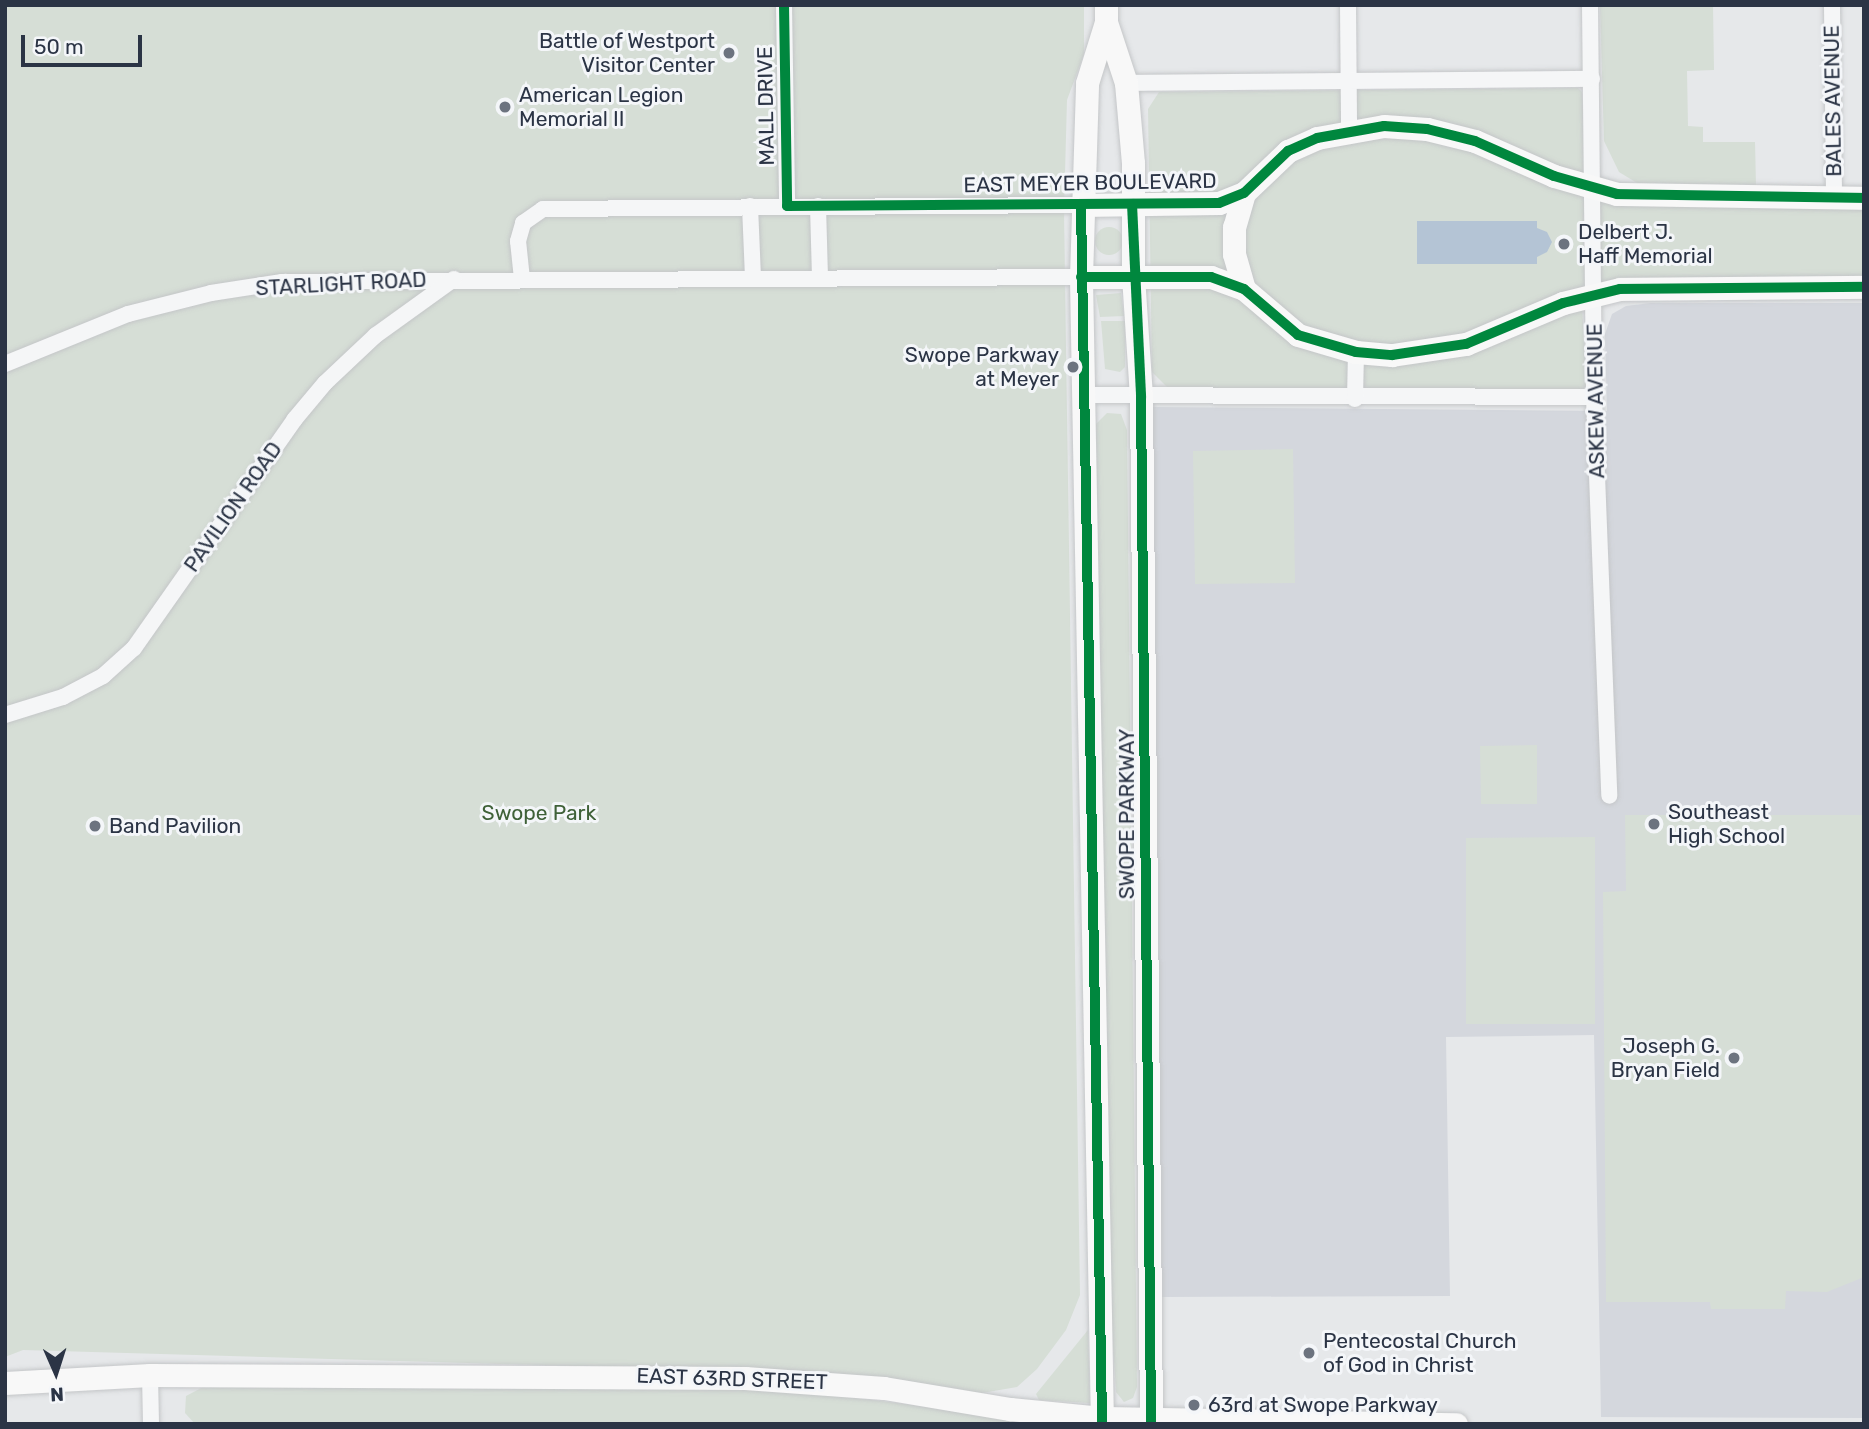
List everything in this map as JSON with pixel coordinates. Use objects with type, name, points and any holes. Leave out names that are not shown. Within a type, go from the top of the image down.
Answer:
[{"type":"main road","name":"SWOPE PARKWAY","points":[[1106,14],[1126,83],[1133,276],[1141,396],[1151,1422]]},
{"type":"main road","name":"SWOPE PARKWAY","points":[[1102,1421],[1081,277],[1087,83],[1106,14]]},
{"type":"main road","name":"EAST MEYER BOULEVARD","points":[[1082,205],[1219,203],[1244,193],[1288,152],[1317,138],[1349,130],[1384,127],[1439,132],[1475,141],[1553,176],[1642,197],[1864,198]]},
{"type":"main road","points":[[1244,193],[1234,228],[1234,254],[1244,289]]},
{"type":"main road","points":[[1081,277],[1212,277],[1244,289],[1298,335],[1356,352],[1392,355],[1466,344],[1594,295],[1649,287],[1864,287]]},
{"type":"main road","name":"EAST 63RD STREET","points":[[5,1383],[150,1375],[746,1378],[884,1388],[1102,1421],[1456,1424]]},
{"type":"street","name":"MALL DRIVE","points":[[784,5],[787,206]]},
{"type":"street","points":[[1348,5],[1349,130]]},
{"type":"street","name":"ASKEW AVENUE","points":[[1590,5],[1594,187],[1594,397],[1609,796]]},
{"type":"street","name":"BALES AVENUE","points":[[1832,5],[1834,198]]},
{"type":"street","points":[[1126,83],[1592,79]]},
{"type":"street","points":[[818,205],[820,276]]},
{"type":"street","name":"EAST MEYER BOULEVARD","points":[[522,279],[518,241],[523,223],[543,209],[1082,205]]},
{"type":"street","points":[[751,206],[752,277]]},
{"type":"street","points":[[522,279],[1081,277]]},
{"type":"street","name":"PAVILION ROAD","points":[[5,715],[63,697],[103,676],[134,648],[325,383],[376,335],[454,279]]},
{"type":"street","name":"STARLIGHT ROAD","points":[[5,364],[128,314],[211,293],[282,282],[522,279]]},
{"type":"street","points":[[1355,399],[1356,352]]},
{"type":"street","points":[[1082,396],[1355,399],[1594,397]]},
{"type":"street","points":[[150,1375],[151,1424]]},
{"type":"shaded area","name":"Southeast High School","points":[[1651,303],[1864,303],[1864,1418],[1601,1417],[1594,1035],[1446,1037],[1450,1296],[1162,1297],[1152,407],[1607,411],[1605,334],[1612,314],[1626,306]]},
{"type":"green space","name":"Swope Park","points":[[5,5],[1084,5],[1084,54],[1067,100],[1064,210],[1080,1295],[1066,1330],[1037,1369],[1017,1387],[982,1393],[746,1371],[23,1350],[5,1357]]},
{"type":"green space","points":[[1600,5],[1713,5],[1714,70],[1687,71],[1688,126],[1703,127],[1703,142],[1755,142],[1756,185],[1637,183],[1619,172],[1604,141]]},
{"type":"green space","points":[[1578,88],[1582,92],[1586,167],[1616,204],[1864,207],[1864,279],[1581,290],[1587,391],[1168,388],[1152,372],[1148,109],[1159,92]]},
{"type":"green space","points":[[1109,227],[1119,231],[1123,241],[1119,251],[1109,255],[1099,251],[1095,241],[1099,231]]},
{"type":"green space","points":[[1121,293],[1124,316],[1100,317],[1096,295]]},
{"type":"green space","points":[[1101,321],[1125,321],[1125,367],[1120,372],[1105,369]]},
{"type":"green space","points":[[1107,413],[1121,414],[1127,430],[1137,1387],[1133,1398],[1124,1402],[1116,1392],[1105,1218],[1096,424]]},
{"type":"green space","points":[[1293,449],[1295,583],[1195,584],[1193,451]]},
{"type":"green space","points":[[1537,745],[1537,804],[1481,804],[1480,746]]},
{"type":"green space","name":"Joseph G. Bryan Field","points":[[1625,815],[1864,815],[1864,1277],[1827,1292],[1786,1291],[1785,1309],[1711,1309],[1710,1302],[1606,1302],[1603,892],[1626,891]]},
{"type":"green space","points":[[1595,837],[1595,1024],[1466,1024],[1466,838]]},
{"type":"green space","points":[[1088,1330],[1090,1403],[1039,1400],[1036,1394]]},
{"type":"green space","points":[[205,1386],[791,1390],[1066,1424],[195,1424],[185,1413],[186,1396]]},
{"type":"water","points":[[1417,221],[1537,221],[1537,228],[1547,232],[1552,242],[1547,252],[1537,257],[1537,264],[1417,264]]},
{"type":"cycle path","points":[[784,5],[787,206],[1219,203],[1244,193],[1288,151],[1317,138],[1384,126],[1427,129],[1475,141],[1554,176],[1617,194],[1864,198]]},
{"type":"cycle path","points":[[1132,204],[1141,396],[1151,1424]]},
{"type":"cycle path","points":[[1081,205],[1102,1424]]},
{"type":"cycle path","points":[[1081,277],[1211,277],[1244,289],[1298,335],[1356,352],[1392,355],[1466,344],[1563,303],[1620,289],[1864,287]]},
{"type":"place","name":"Battle of Westport Visitor Center","points":[[729,53]]},
{"type":"place","name":"American Legion Memorial II","points":[[505,107]]},
{"type":"place","name":"Delbert J. Haff Memorial","points":[[1564,244]]},
{"type":"place","name":"Swope Parkway at Meyer","points":[[1073,367]]},
{"type":"place","name":"Southeast High School","points":[[1654,824]]},
{"type":"place","name":"Band Pavilion","points":[[95,826]]},
{"type":"place","name":"Joseph G. Bryan Field","points":[[1734,1058]]},
{"type":"place","name":"Pentecostal Church of God in Christ","points":[[1309,1353]]},
{"type":"place","name":"63rd at Swope Parkway","points":[[1194,1405]]}]
